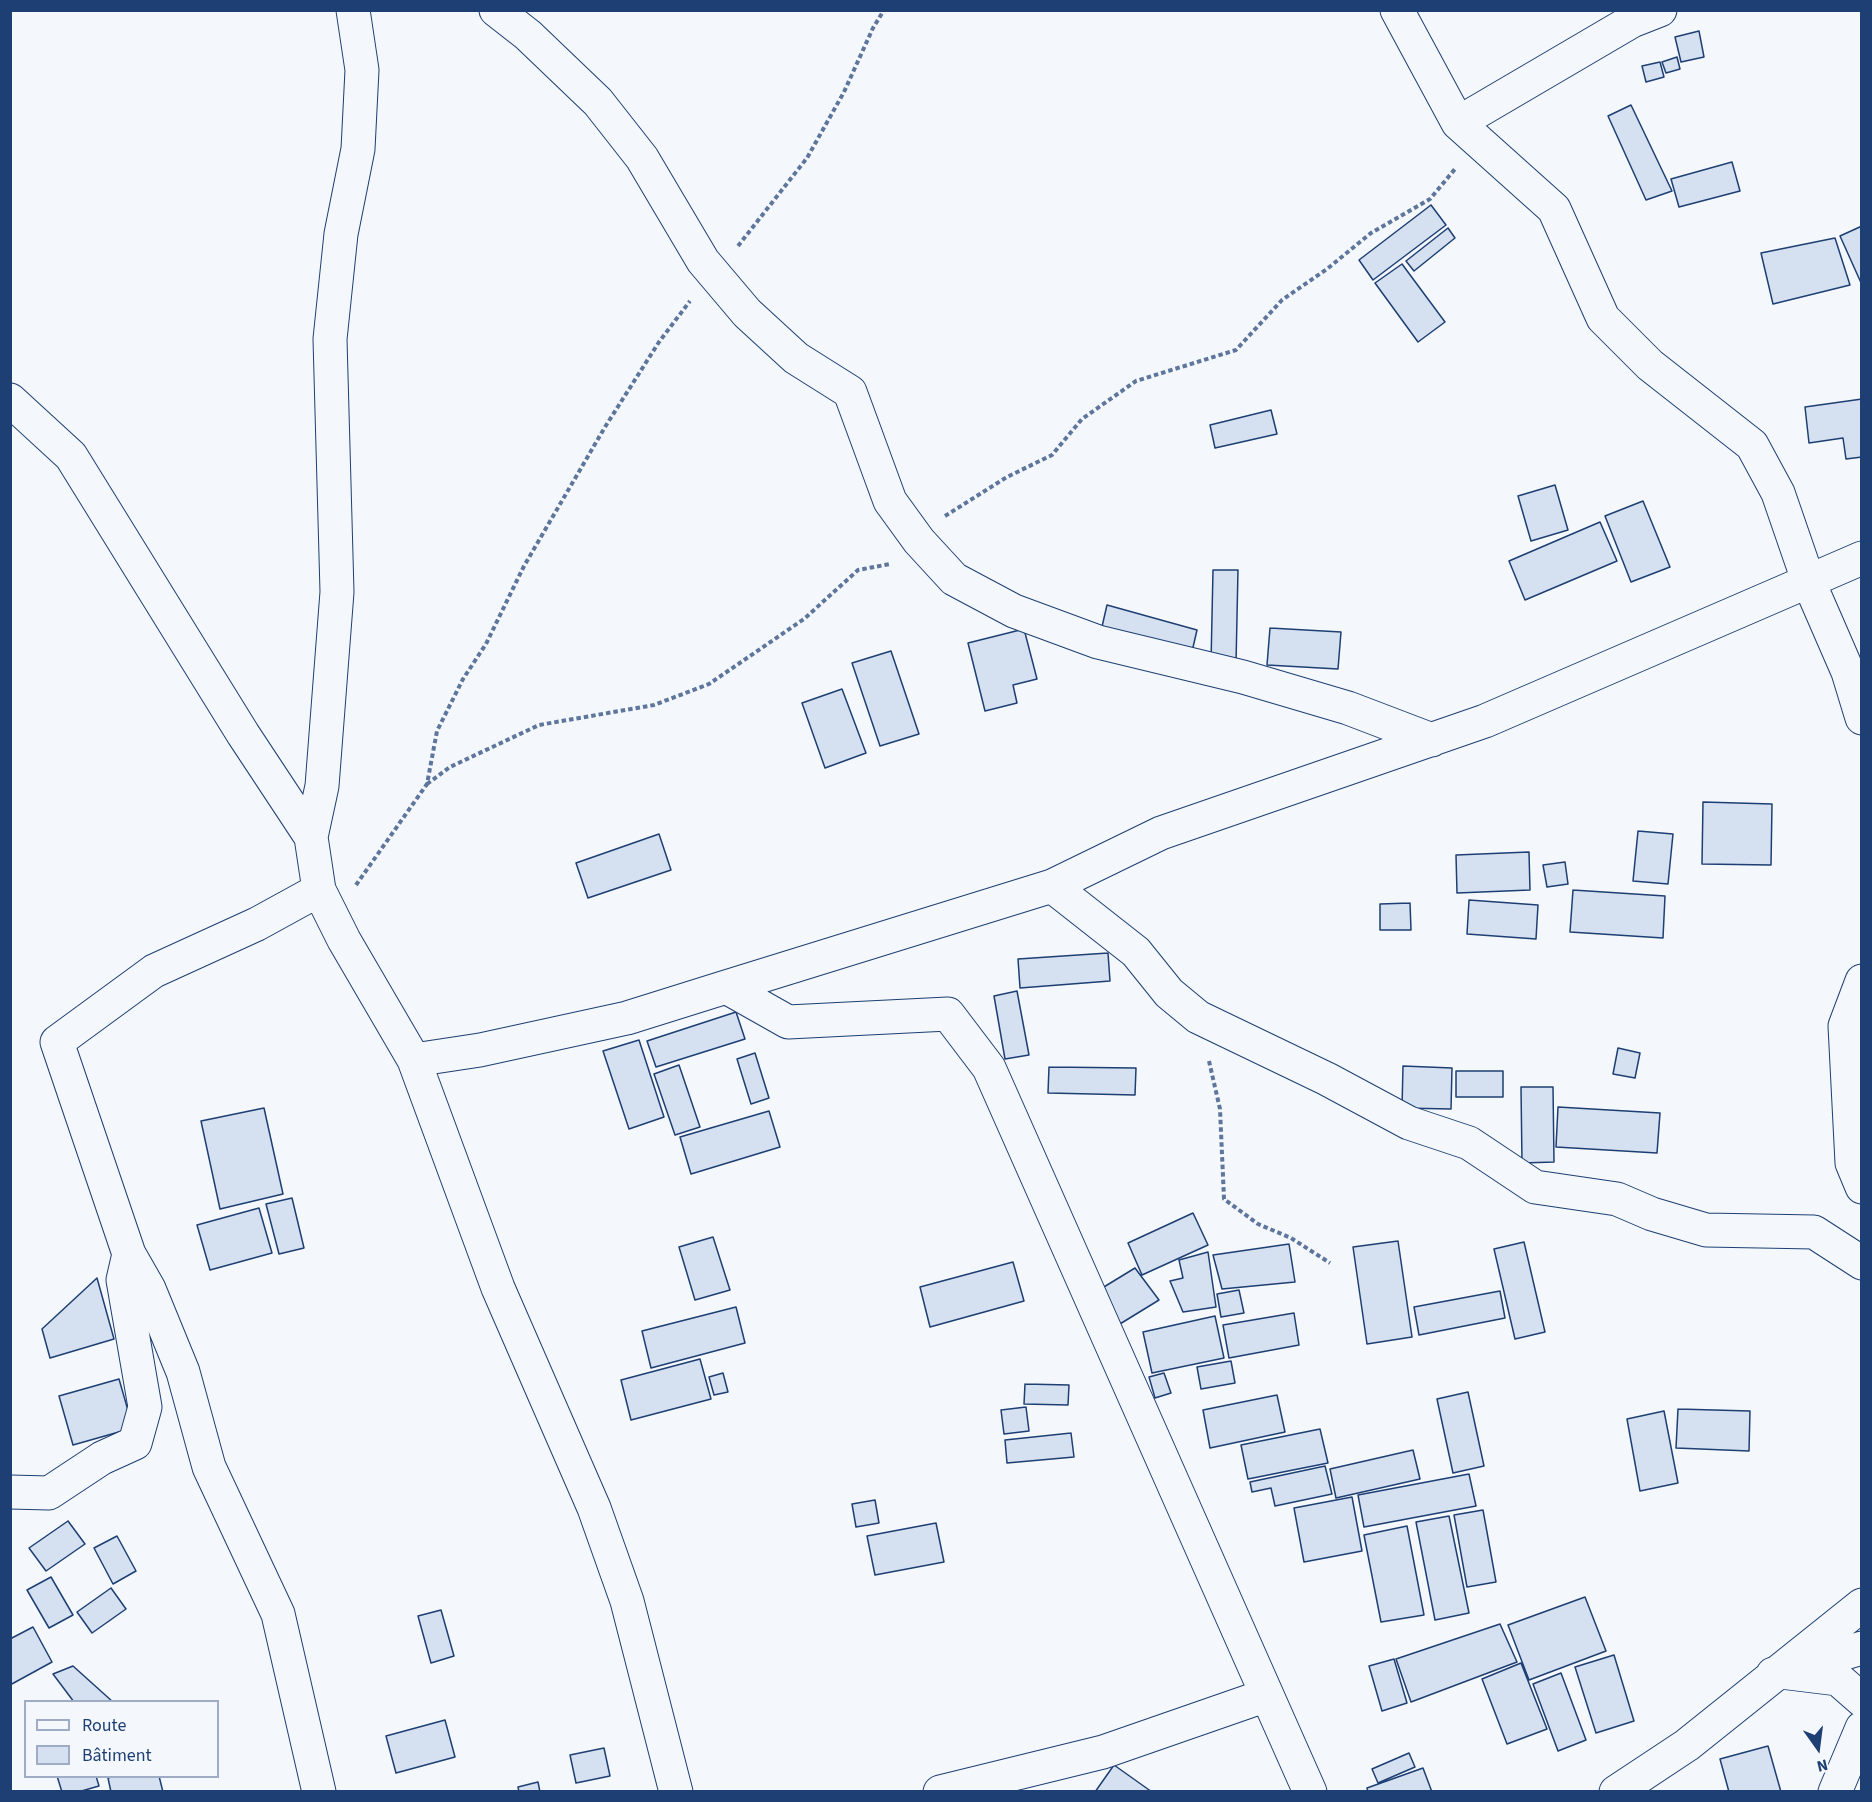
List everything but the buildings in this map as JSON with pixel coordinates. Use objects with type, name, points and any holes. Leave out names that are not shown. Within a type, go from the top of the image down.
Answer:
[{"type":"street","points":[[311,837],[322,786],[337,592],[330,339],[341,234],[358,149],[362,70],[353,10]]},
{"type":"street","points":[[496,10],[528,35],[598,102],[642,158],[704,261],[747,314],[796,357],[850,392],[890,501],[915,536],[954,579],[1014,611],[1098,642],[1243,677],[1348,708],[1432,740]]},
{"type":"street","points":[[1397,10],[1465,130],[1554,209],[1603,318],[1650,365],[1752,445],[1778,493],[1808,580],[1848,672],[1862,718]]},
{"type":"street","points":[[1465,130],[1632,21],[1660,10]]},
{"type":"street","points":[[10,400],[71,456],[243,734],[311,837],[326,904],[414,1060],[498,1288],[594,1508],[624,1590],[676,1791]]},
{"type":"street","points":[[414,1060],[480,1050],[627,1018],[1052,886],[1161,833],[1485,721],[1862,558]]},
{"type":"street","points":[[1052,886],[1136,952],[1169,993],[1198,1017],[1409,1123],[1469,1143],[1535,1187],[1617,1199],[1652,1214],[1706,1230],[1814,1232],[1862,1263]]},
{"type":"street","points":[[319,1791],[278,1614],[210,1467],[183,1372],[149,1289],[129,1254],[57,1042],[154,971],[257,924],[326,904]]},
{"type":"street","points":[[1862,981],[1845,1026],[1852,1163],[1862,1187]]},
{"type":"street","points":[[726,987],[788,1022],[948,1014],[989,1068],[1310,1791]]},
{"type":"street","points":[[10,1492],[49,1493],[102,1458],[135,1443],[145,1407],[123,1280],[129,1254]]},
{"type":"street","points":[[1616,1791],[1687,1745],[1862,1605]]},
{"type":"street","points":[[1777,1673],[1862,1648]]},
{"type":"street","points":[[1777,1673],[1838,1679],[1862,1700]]},
{"type":"street","points":[[940,1791],[1103,1752],[1267,1695]]},
{"type":"street","points":[[1835,1791],[1862,1728]]},
{"type":"path","points":[[427,784],[437,731],[463,679],[486,644],[524,566],[605,428],[659,342],[713,272],[754,228],[807,158],[844,92],[873,28],[884,10]]},
{"type":"path","points":[[326,904],[427,784],[450,767],[539,725],[654,705],[709,684],[804,619],[858,570],[895,563],[915,536],[1007,477],[1052,454],[1082,419],[1136,381],[1236,350],[1282,300],[1327,269],[1371,233],[1430,199],[1453,172],[1465,130]]},
{"type":"path","points":[[1208,1055],[1221,1109],[1224,1198],[1258,1224],[1291,1238],[1330,1263]]}]
